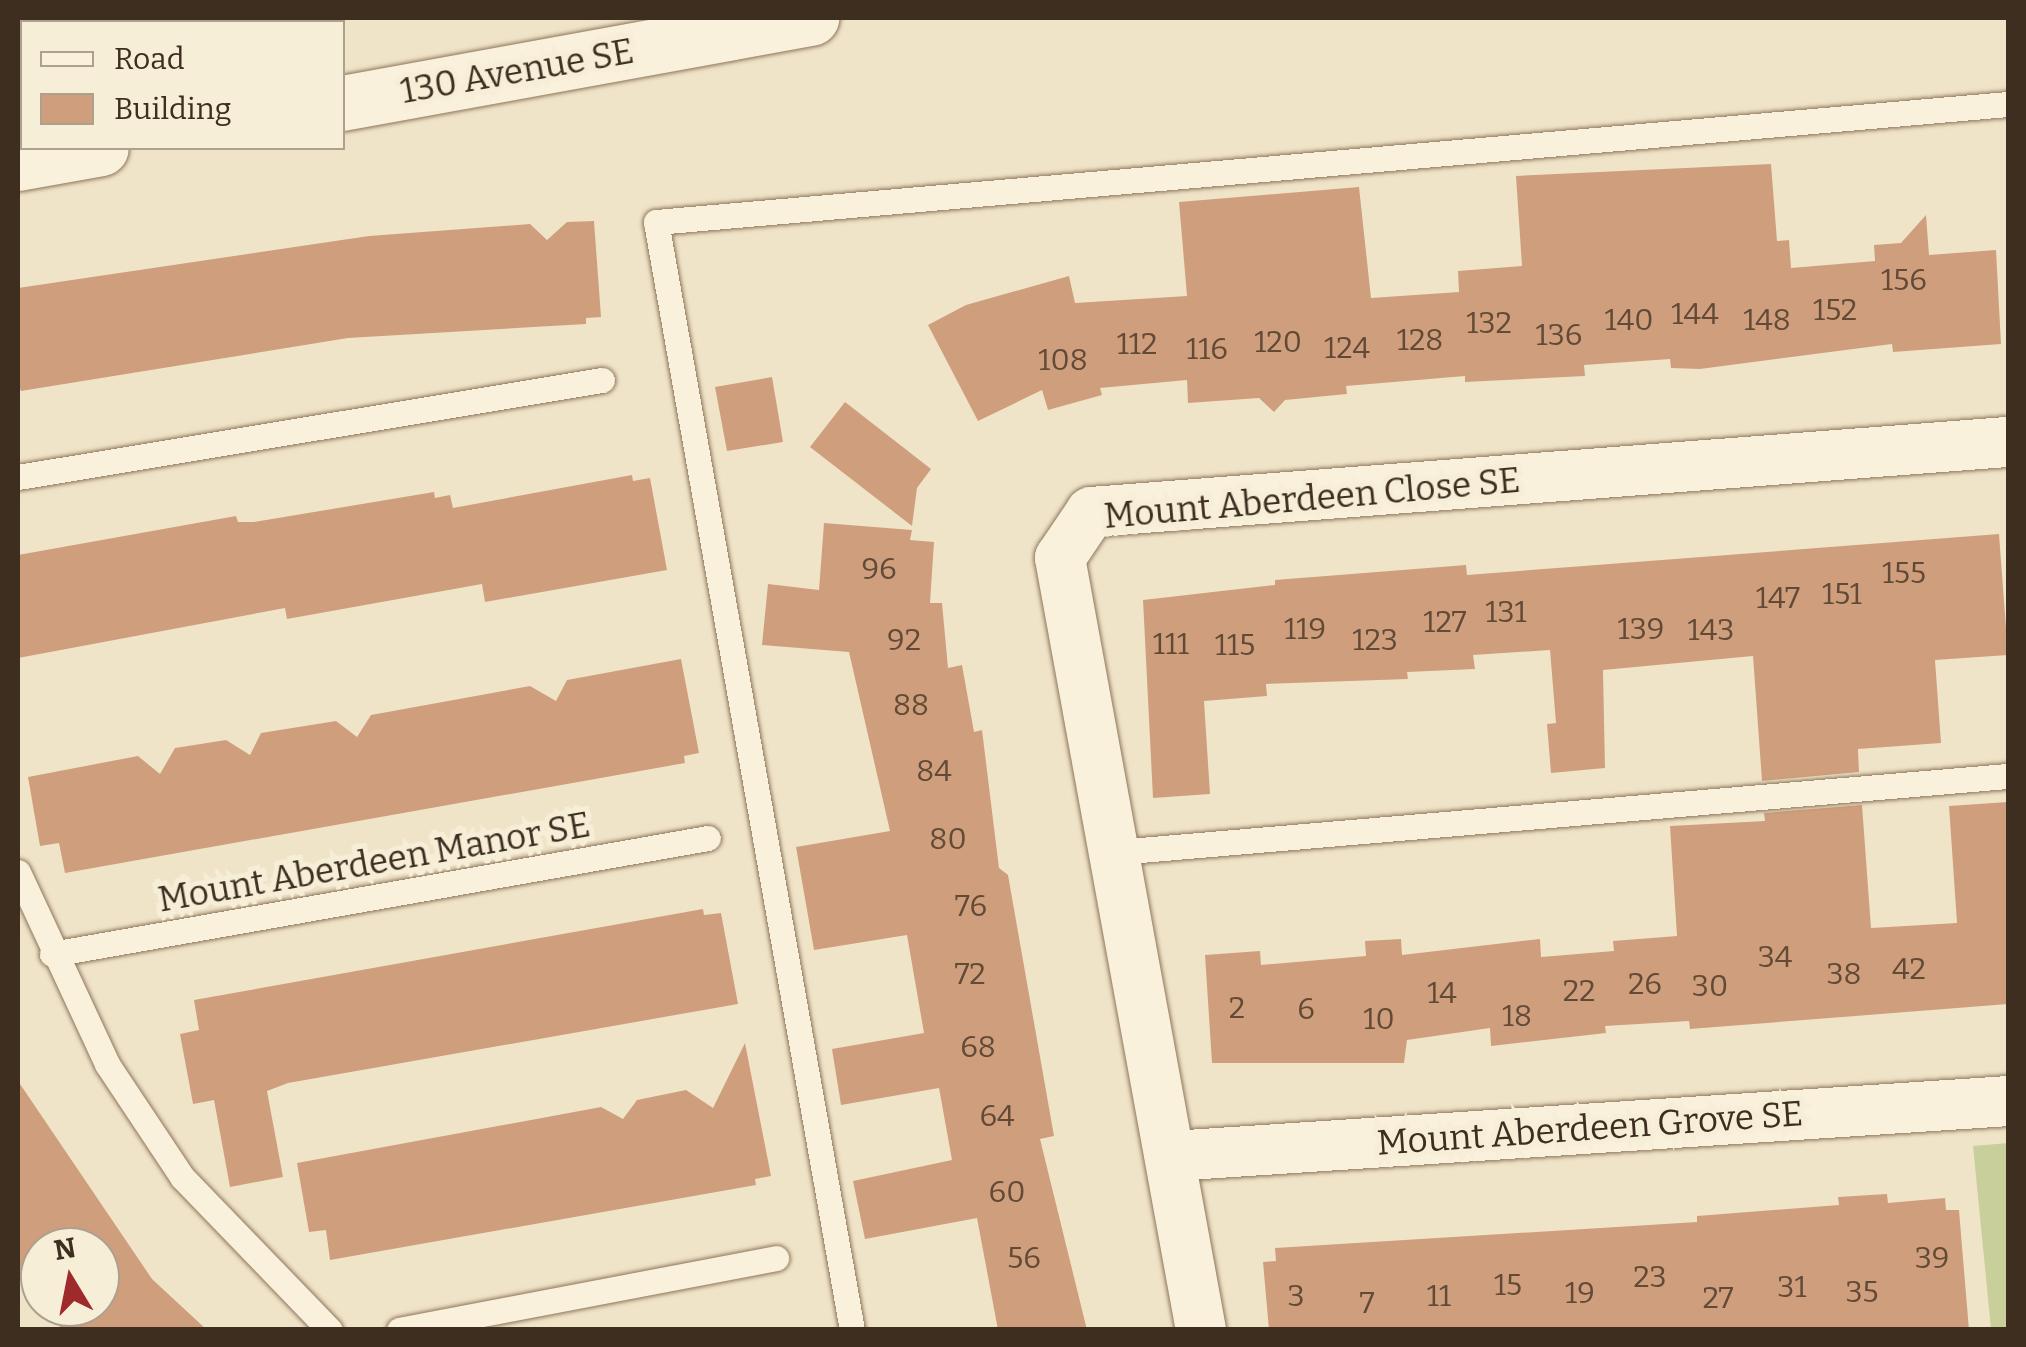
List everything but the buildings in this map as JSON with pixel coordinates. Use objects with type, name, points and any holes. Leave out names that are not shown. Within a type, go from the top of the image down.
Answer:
[{"type":"street","name":"130 Avenue SE","points":[[345,102],[810,18]]},
{"type":"street","points":[[18,163],[89,150]]},
{"type":"street","name":"Mount Aberdeen Close SE","points":[[1201,1330],[1117,852],[1060,558],[1092,512],[2008,442]]},
{"type":"street","name":"Mount Aberdeen Grove SE","points":[[1172,1156],[2008,1101]]},
{"type":"lane","points":[[852,1330],[656,222],[2008,104]]},
{"type":"lane","points":[[18,478],[602,380]]},
{"type":"lane","points":[[1117,852],[2008,776]]},
{"type":"lane","name":"Mount Aberdeen Manor SE","points":[[52,954],[708,838]]},
{"type":"lane","points":[[18,872],[52,954],[106,1064],[182,1177],[330,1330]]},
{"type":"lane","points":[[398,1330],[776,1258]]},
{"type":"green space","points":[[2008,1143],[2008,1329],[1991,1329],[1973,1146]]}]
